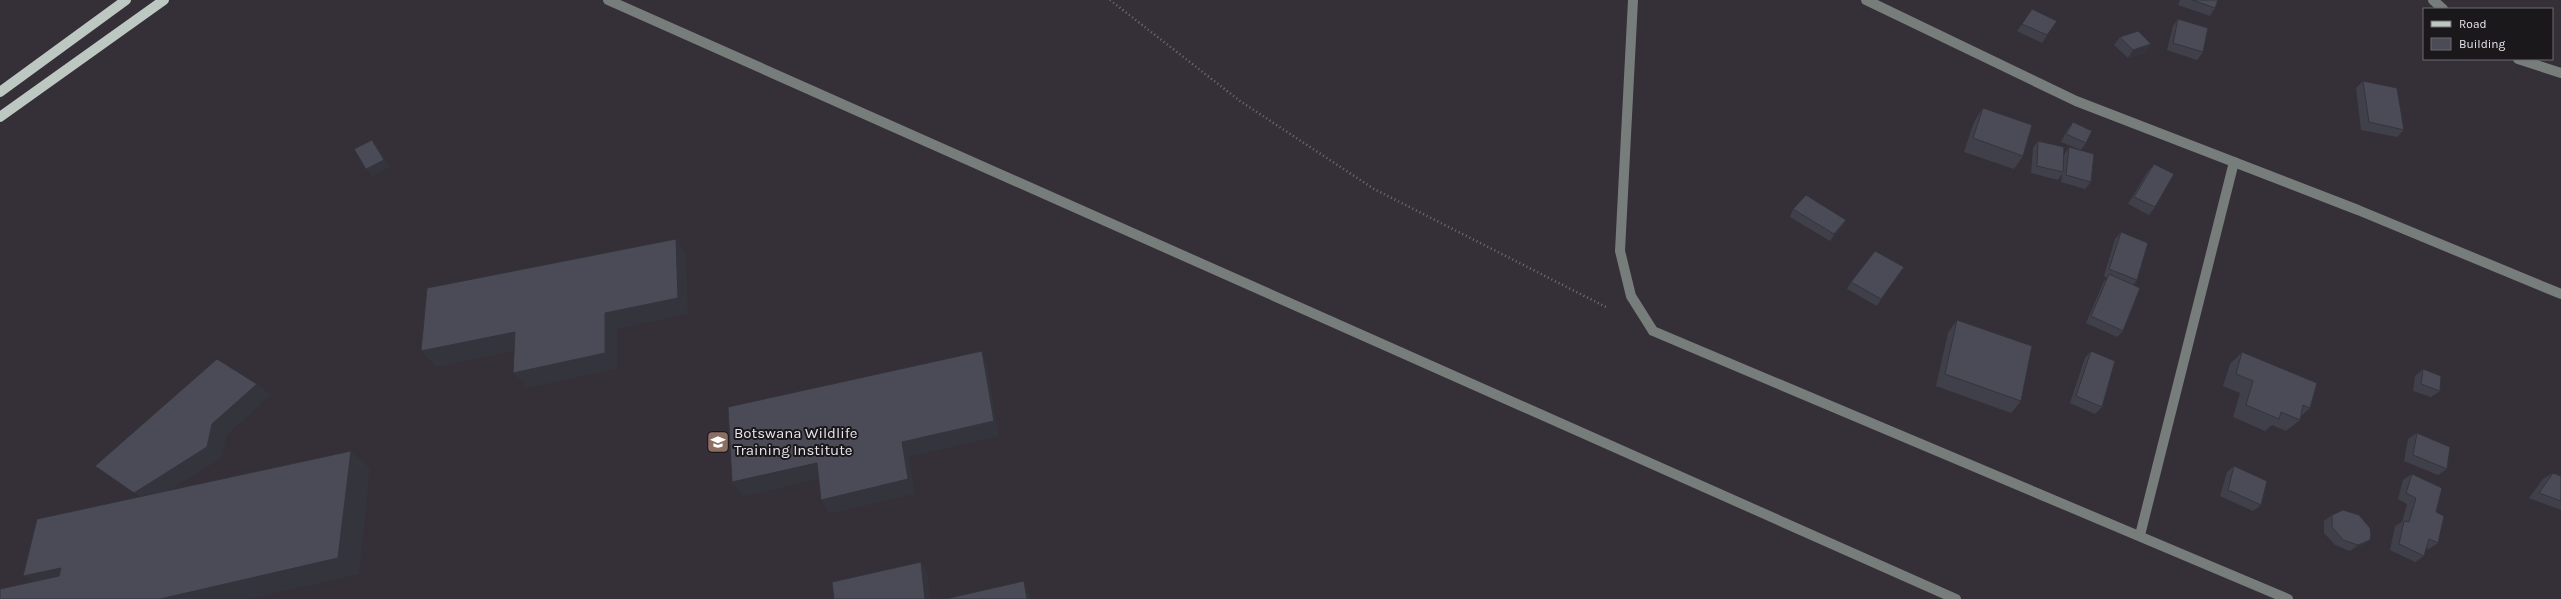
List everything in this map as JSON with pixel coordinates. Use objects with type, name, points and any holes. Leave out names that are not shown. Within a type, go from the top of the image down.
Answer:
[{"type":"main road","points":[[0,92],[33,66],[126,0]]},
{"type":"main road","points":[[0,117],[164,0]]},
{"type":"street","points":[[608,0],[1956,599]]},
{"type":"street","points":[[1633,0],[1620,252],[1631,296],[1653,331],[2140,535],[2288,599]]},
{"type":"street","points":[[1866,0],[2076,101],[2234,162],[2561,294]]},
{"type":"street","points":[[2433,0],[2442,8]]},
{"type":"street","points":[[2521,60],[2561,73]]},
{"type":"street","points":[[2140,535],[2234,162]]},
{"type":"path","points":[[1110,0],[1240,101],[1374,189],[1611,309]]},
{"type":"building","points":[[2192,0],[2218,0],[2215,8]]},
{"type":"building","points":[[2032,9],[2057,21],[2047,35],[2022,24]]},
{"type":"building","points":[[2178,19],[2208,28],[2203,52],[2173,43]]},
{"type":"building","points":[[2138,31],[2151,44],[2133,50],[2120,37]]},
{"type":"building","points":[[2363,81],[2397,88],[2404,130],[2369,122]]},
{"type":"building","points":[[1983,108],[2032,125],[2023,156],[1973,138]]},
{"type":"building","points":[[2073,122],[2092,131],[2086,143],[2066,134]]},
{"type":"building","points":[[372,140],[384,160],[366,169],[354,149]]},
{"type":"building","points":[[2038,141],[2064,147],[2063,172],[2037,166]]},
{"type":"building","points":[[2069,147],[2094,154],[2091,182],[2066,175]]},
{"type":"building","points":[[2154,164],[2174,174],[2155,207],[2134,197]]},
{"type":"building","points":[[1806,195],[1846,220],[1834,234],[1793,209]]},
{"type":"building","points":[[2121,232],[2148,243],[2137,280],[2109,269]]},
{"type":"building","points":[[676,239],[678,298],[605,313],[605,353],[513,373],[515,332],[421,351],[427,288]]},
{"type":"building","points":[[1875,251],[1904,267],[1881,299],[1851,282]]},
{"type":"building","points":[[2109,274],[2140,288],[2123,331],[2091,316]]},
{"type":"building","points":[[1957,320],[2032,346],[2021,401],[1945,374]]},
{"type":"building","points":[[982,351],[994,421],[902,442],[908,479],[821,500],[817,463],[732,482],[728,407]]},
{"type":"building","points":[[2091,351],[2115,361],[2102,407],[2076,396]]},
{"type":"building","points":[[2242,352],[2317,383],[2310,408],[2303,405],[2300,420],[2281,412],[2279,419],[2246,405],[2253,381],[2236,374]]},
{"type":"building","points":[[217,359],[257,384],[212,424],[207,447],[134,493],[95,466]]},
{"type":"building","points":[[2423,369],[2441,376],[2440,391],[2421,384]]},
{"type":"building","points":[[2417,433],[2450,447],[2447,469],[2413,455]]},
{"type":"building","points":[[351,451],[338,558],[160,599],[0,599],[0,589],[59,576],[61,568],[23,576],[37,519]]},
{"type":"building","points":[[2234,466],[2267,481],[2261,505],[2228,490]]},
{"type":"building","points":[[2553,473],[2561,476],[2561,501],[2539,493]]},
{"type":"building","points":[[2412,474],[2442,488],[2436,512],[2444,516],[2438,543],[2429,539],[2424,556],[2399,544],[2404,521],[2409,522],[2416,498],[2406,493]]},
{"type":"building","points":[[2343,510],[2359,515],[2370,528],[2370,540],[2358,545],[2343,540],[2332,527],[2332,515]]},
{"type":"building","points":[[921,562],[925,599],[834,599],[832,582]]},
{"type":"building","points":[[1024,581],[1027,599],[945,599]]},
{"type":"place","name":"Botswana Wildlife Training Institute","points":[[718,442]]}]
